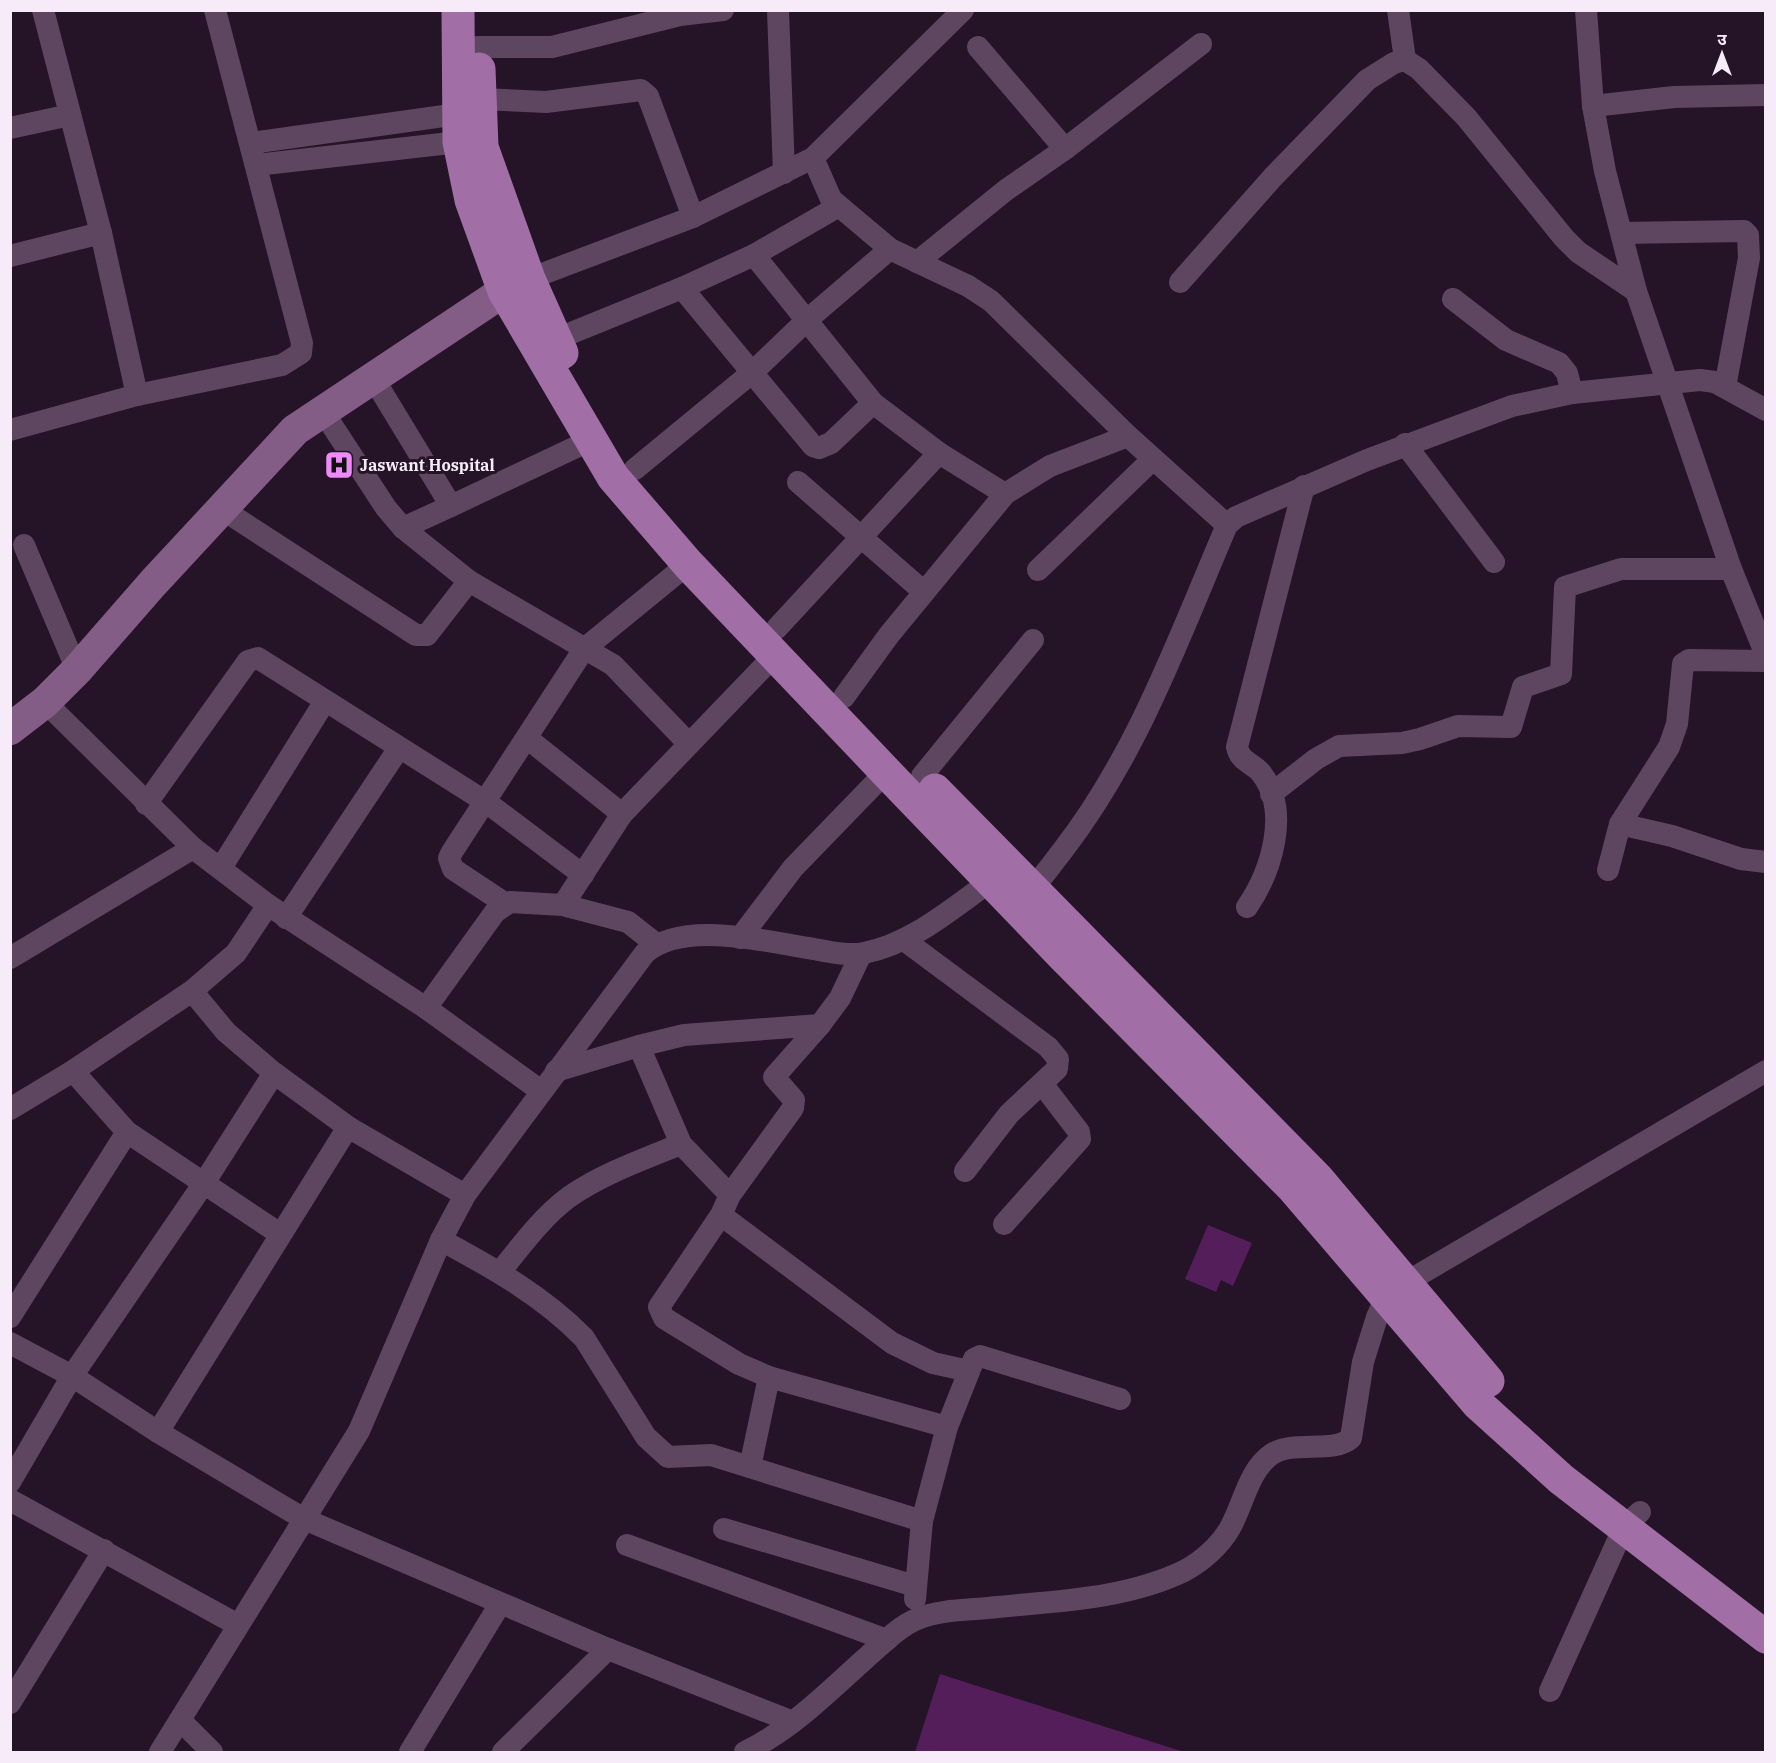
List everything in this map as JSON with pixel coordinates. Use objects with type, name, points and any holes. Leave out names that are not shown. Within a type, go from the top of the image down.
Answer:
[{"type":"main road","points":[[458,10],[471,200],[516,285],[591,440],[613,477],[688,564],[844,697],[921,776],[999,873]]},
{"type":"main road","points":[[477,10],[478,47],[466,118],[482,147],[516,285],[554,340],[635,469],[886,772],[1024,898],[1293,1188],[1396,1290],[1478,1404],[1562,1465],[1730,1595],[1766,1637]]},
{"type":"main road","points":[[1730,1595],[1766,1609]]},
{"type":"street","points":[[43,10],[101,233],[137,395]]},
{"type":"street","points":[[10,430],[137,395],[282,365],[301,353],[302,343],[215,10]]},
{"type":"street","points":[[478,47],[552,47],[672,17],[723,10]]},
{"type":"street","points":[[778,10],[784,173]]},
{"type":"street","points":[[10,729],[45,702],[77,670],[282,442],[322,410],[516,285],[693,217],[813,158],[963,10]]},
{"type":"street","points":[[1398,10],[1405,60]]},
{"type":"street","points":[[1586,10],[1593,106],[1605,171],[1636,291],[1731,569],[1766,655]]},
{"type":"street","points":[[916,262],[1006,190],[1065,149],[1202,44]]},
{"type":"street","points":[[978,47],[1065,149]]},
{"type":"street","points":[[1180,282],[1273,177],[1367,80],[1394,63],[1405,60],[1419,69],[1460,111],[1564,238],[1578,252],[1636,291]]},
{"type":"street","points":[[253,154],[546,102],[641,90],[648,96],[693,217]]},
{"type":"street","points":[[1593,106],[1674,97],[1766,95]]},
{"type":"street","points":[[10,128],[70,115]]},
{"type":"street","points":[[813,158],[831,199],[890,249],[968,286],[991,301],[1128,436],[1227,525]]},
{"type":"street","points":[[554,340],[682,288],[754,255],[839,206]]},
{"type":"street","points":[[1622,233],[1744,231],[1748,235],[1747,269],[1725,387]]},
{"type":"street","points":[[10,256],[101,233]]},
{"type":"street","points":[[635,469],[754,371],[807,321],[890,249]]},
{"type":"street","points":[[754,255],[873,404],[939,453],[1005,494]]},
{"type":"street","points":[[682,288],[754,371],[807,442],[819,448],[831,443],[873,404]]},
{"type":"street","points":[[1453,299],[1506,340],[1559,363],[1567,373],[1572,393]]},
{"type":"street","points":[[372,376],[452,506]]},
{"type":"street","points":[[1024,898],[1085,822],[1113,779],[1139,730],[1227,525],[1249,510],[1405,444],[1512,406],[1572,393],[1665,381],[1700,380],[1725,387],[1766,410]]},
{"type":"street","points":[[322,410],[386,508],[403,528],[469,582],[619,671],[689,744]]},
{"type":"street","points":[[844,697],[889,635],[1005,494],[1058,462],[1128,436]]},
{"type":"street","points":[[403,528],[591,440]]},
{"type":"street","points":[[1405,444],[1494,562]]},
{"type":"street","points":[[563,905],[622,814],[689,744],[861,537],[939,453]]},
{"type":"street","points":[[1038,570],[1153,459]]},
{"type":"street","points":[[798,482],[924,592]]},
{"type":"street","points":[[1246,907],[1256,895],[1276,837],[1276,817],[1271,794],[1261,773],[1241,758],[1237,747],[1304,486]]},
{"type":"street","points":[[222,509],[416,635],[427,635],[469,582]]},
{"type":"street","points":[[24,546],[77,670]]},
{"type":"street","points":[[506,904],[453,869],[450,864],[452,852],[584,649],[688,564]]},
{"type":"street","points":[[1271,794],[1339,746],[1402,743],[1458,726],[1511,727],[1523,687],[1561,674],[1565,587],[1621,570],[1731,569]]},
{"type":"street","points":[[921,776],[1033,640]]},
{"type":"street","points":[[147,804],[250,659],[258,658],[486,802],[583,875]]},
{"type":"street","points":[[1608,870],[1620,824],[1669,747],[1677,724],[1682,668],[1685,662],[1766,661]]},
{"type":"street","points":[[221,868],[325,701]]},
{"type":"street","points":[[45,702],[193,848],[277,912],[426,1008],[541,1091]]},
{"type":"street","points":[[527,738],[622,814]]},
{"type":"street","points":[[10,1109],[73,1071],[192,991],[236,953],[277,912],[399,748]]},
{"type":"street","points":[[740,938],[793,868],[886,772]]},
{"type":"street","points":[[1620,824],[1672,836],[1741,859],[1766,862]]},
{"type":"street","points":[[10,958],[193,848]]},
{"type":"street","points":[[160,1752],[359,1431],[441,1240],[465,1195],[645,953],[656,944],[674,937],[740,938],[861,954],[885,949],[904,940],[999,873]]},
{"type":"street","points":[[426,1008],[495,912],[506,904],[517,902],[563,905],[628,922],[656,944]]},
{"type":"street","points":[[904,940],[1048,1047],[1058,1059],[1057,1069],[1001,1124],[965,1171]]},
{"type":"street","points":[[861,954],[840,998],[820,1025],[775,1074],[775,1080],[794,1100],[794,1105],[725,1205],[659,1307],[660,1314],[739,1364],[769,1377],[947,1427]]},
{"type":"street","points":[[192,991],[226,1032],[274,1073],[348,1127],[465,1195]]},
{"type":"street","points":[[556,1071],[684,1035],[820,1025]]},
{"type":"street","points":[[639,1046],[681,1144],[725,1205],[892,1343],[933,1363],[969,1371]]},
{"type":"street","points":[[73,1071],[127,1132],[280,1234]]},
{"type":"street","points":[[745,1752],[766,1742],[793,1722],[887,1640],[915,1620],[953,1611],[1094,1597],[1152,1584],[1194,1564],[1211,1552],[1229,1530],[1252,1480],[1272,1454],[1288,1448],[1343,1443],[1352,1438],[1363,1362],[1396,1290],[1766,1071]]},
{"type":"street","points":[[10,1482],[72,1376],[204,1183],[274,1073]]},
{"type":"street","points":[[1004,1224],[1080,1139],[1079,1132],[1043,1085]]},
{"type":"street","points":[[158,1432],[348,1127]]},
{"type":"street","points":[[10,1317],[127,1132]]},
{"type":"street","points":[[500,1272],[545,1218],[569,1197],[641,1160],[681,1144]]},
{"type":"street","points":[[441,1240],[500,1272],[546,1304],[584,1338],[646,1437],[659,1451],[675,1458],[695,1454],[711,1455],[922,1521]]},
{"type":"street","points":[[10,1343],[72,1376],[158,1432],[304,1519],[608,1649],[793,1722]]},
{"type":"street","points":[[915,1620],[915,1586],[922,1521],[947,1427],[974,1359],[986,1357],[1120,1399]]},
{"type":"street","points":[[750,1467],[769,1377]]},
{"type":"street","points":[[10,1500],[238,1625]]},
{"type":"street","points":[[1550,1691],[1632,1520]]},
{"type":"street","points":[[724,1529],[915,1586]]},
{"type":"street","points":[[627,1545],[887,1640]]},
{"type":"street","points":[[10,1703],[104,1550]]},
{"type":"street","points":[[410,1752],[500,1604]]},
{"type":"street","points":[[503,1752],[608,1649]]},
{"type":"street","points":[[180,1720],[212,1752]]},
{"type":"building","points":[[341,449],[354,467],[338,479],[324,461]]},
{"type":"building","points":[[1208,1225],[1252,1243],[1233,1286],[1221,1280],[1216,1292],[1185,1279]]},
{"type":"building","points":[[940,1674],[1184,1752],[915,1752]]},
{"type":"place","name":"Jaswant Hospital","points":[[339,465]]}]
